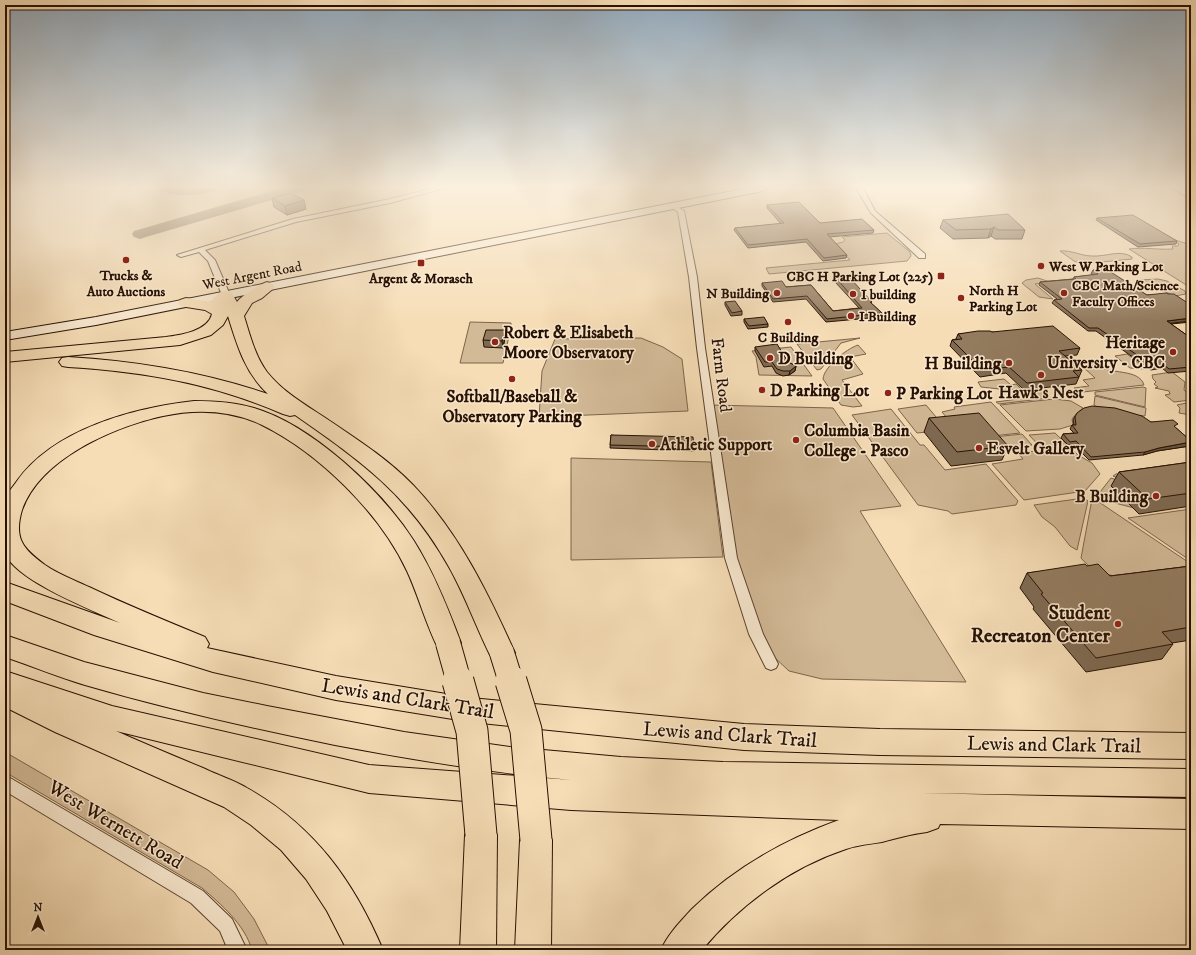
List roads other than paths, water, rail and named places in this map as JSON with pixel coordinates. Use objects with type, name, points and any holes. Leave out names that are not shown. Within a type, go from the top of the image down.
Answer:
[{"type":"highway","points":[[236,316],[246,300],[258,295],[267,287]]},
{"type":"highway","points":[[186,303],[208,306],[222,302]]},
{"type":"highway","points":[[222,302],[236,316],[244,346],[261,376],[288,400],[364,453],[388,473],[422,509],[437,528],[467,576],[502,653],[526,730],[536,840],[533,950]]},
{"type":"highway","points":[[5,357],[182,340],[198,335],[214,324],[219,318],[222,302]]},
{"type":"highway","points":[[5,361],[54,361],[108,364],[187,376],[249,393],[290,410],[333,432]]},
{"type":"highway","points":[[273,675],[124,615],[33,570],[18,555],[9,539],[9,519],[13,503],[33,475],[65,449],[106,427],[144,414],[179,408],[215,406],[246,412],[264,419],[312,448],[347,476],[380,511],[406,546],[429,593],[448,643],[472,731],[481,834],[478,950]]},
{"type":"highway","points":[[5,591],[110,631],[206,659],[273,675]]},
{"type":"highway","points":[[5,646],[84,673],[203,705],[267,720],[404,745],[510,761],[614,770],[722,776],[1191,783]]},
{"type":"highway","name":"Lewis and Clark Trail","points":[[273,675],[402,700],[506,714],[744,737],[880,742],[1191,746]]},
{"type":"highway","points":[[5,683],[112,718],[369,779],[571,795],[996,811],[1191,814]]},
{"type":"highway","points":[[5,694],[65,723],[228,794],[277,825],[314,863],[340,900],[364,950]]},
{"type":"highway","points":[[880,742],[896,733],[1191,732]]},
{"type":"highway","points":[[679,950],[710,916],[734,894],[760,874],[798,853],[844,834],[917,818],[996,811]]},
{"type":"main road","name":"West Argent Road","points":[[222,302],[267,287],[540,233]]},
{"type":"main road","name":"West Argent Road","points":[[5,336],[79,325],[186,303]]},
{"type":"street","points":[[181,255],[254,233]]},
{"type":"street","name":"Farm Road","points":[[685,233],[693,276],[706,388],[731,558],[756,634],[771,664]]},
{"type":"street","points":[[896,233],[922,256]]},
{"type":"street","points":[[200,249],[209,257],[222,302]]},
{"type":"street","name":"West Wernett Road","points":[[5,782],[204,903],[226,925],[238,950]]},
{"type":"place","name":"Trucks & Auto Auctions","points":[[126,260]]},
{"type":"place","name":"Argent & Morasch","points":[[421,263]]},
{"type":"place","name":"West W Parking Lot","points":[[1041,266]]},
{"type":"place","name":"CBC H Parking Lot (225)","points":[[941,276]]},
{"type":"place","name":"N Building","points":[[777,293]]},
{"type":"place","name":"CBC Math/Science Faculty Offices","points":[[1064,293]]},
{"type":"place","name":"I building","points":[[853,294]]},
{"type":"place","name":"North H Parking Lot","points":[[961,298]]},
{"type":"place","name":"I Building","points":[[851,316]]},
{"type":"place","name":"C Building","points":[[788,322]]},
{"type":"place","name":"Robert & Elisabeth Moore Observatory","points":[[495,342]]},
{"type":"place","name":"Heritage University - CBC","points":[[1173,352]]},
{"type":"place","name":"D Building","points":[[770,358]]},
{"type":"place","name":"H Building","points":[[1009,363]]},
{"type":"place","name":"Hawk's Nest","points":[[1041,375]]},
{"type":"place","name":"Softball/Baseball & Observatory Parking","points":[[512,379]]},
{"type":"place","name":"D Parking Lot","points":[[762,390]]},
{"type":"place","name":"P Parking Lot","points":[[888,393]]},
{"type":"place","name":"Columbia Basin College - Pasco","points":[[796,440]]},
{"type":"place","name":"Athletic Support","points":[[652,444]]},
{"type":"place","name":"Esvelt Gallery","points":[[979,448]]},
{"type":"place","name":"B Building","points":[[1156,496]]},
{"type":"place","name":"Student Recreaton Center","points":[[1118,624]]}]
